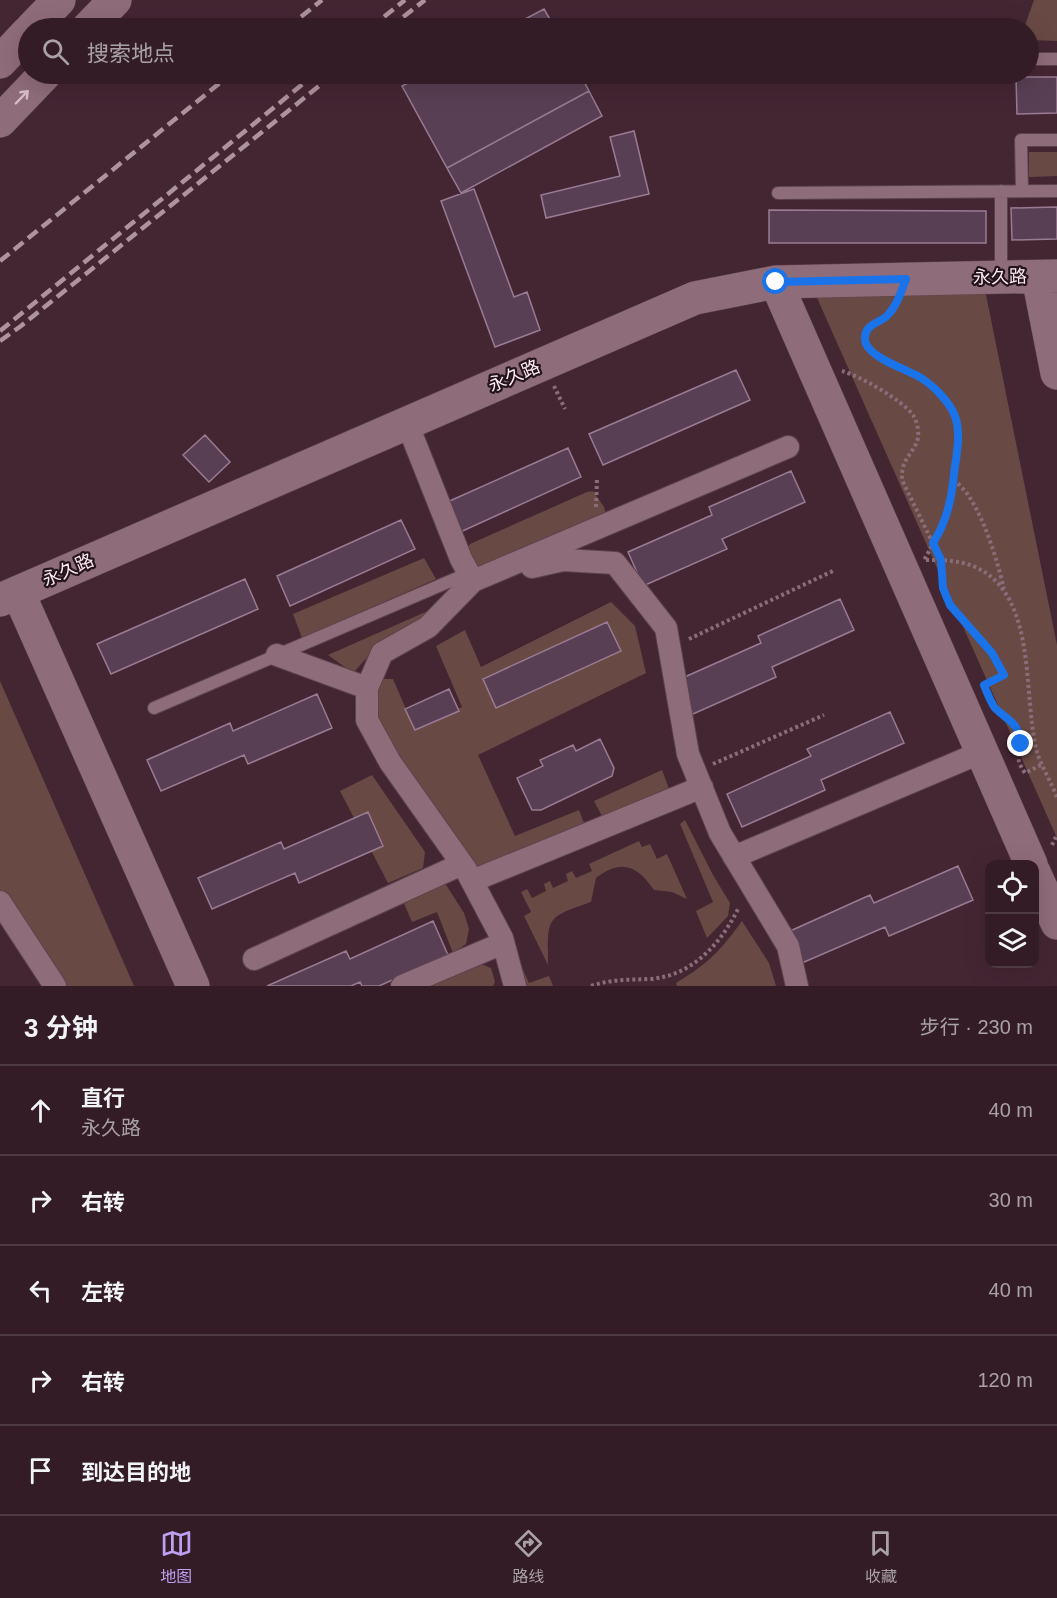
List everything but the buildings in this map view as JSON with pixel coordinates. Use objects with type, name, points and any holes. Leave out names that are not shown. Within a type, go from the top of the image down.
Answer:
[{"type":"main road","points":[[42,18],[59,0]]},
{"type":"main road","points":[[98,18],[115,0]]},
{"type":"main road","points":[[0,62],[18,43]]},
{"type":"main road","points":[[0,121],[35,84]]},
{"type":"main road","points":[[1047,277],[1057,373]]},
{"type":"main road","name":"永久路","points":[[9,596],[695,298],[776,282],[1047,277]]},
{"type":"main road","points":[[776,282],[982,753],[1038,860]]},
{"type":"main road","points":[[9,596],[193,986]]},
{"type":"main road","points":[[1039,861],[1057,923]]},
{"type":"street","points":[[407,423],[471,577]]},
{"type":"street","points":[[515,986],[503,943],[467,873],[384,752],[367,720],[367,688],[382,653],[428,627],[471,577],[788,447]]},
{"type":"street","points":[[471,577],[563,560],[615,563],[666,628],[688,753],[720,833],[788,946],[797,986]]},
{"type":"street","points":[[277,655],[367,688]]},
{"type":"street","points":[[734,858],[982,753]]},
{"type":"street","points":[[254,959],[699,780]]},
{"type":"street","points":[[0,902],[55,986]]},
{"type":"street","points":[[402,986],[503,943]]},
{"type":"lane","points":[[1039,59],[1057,59]]},
{"type":"lane","points":[[1022,191],[1021,140],[1057,140]]},
{"type":"lane","points":[[778,193],[1057,190]]},
{"type":"lane","points":[[1000,191],[1001,278]]},
{"type":"lane","points":[[154,708],[277,655],[471,577]]},
{"type":"path","points":[[906,279],[897,303],[887,316],[870,326],[864,334],[865,344],[872,353],[922,379],[941,394],[956,418],[958,446],[952,494],[940,532],[924,560],[953,561],[975,567],[997,582],[1011,602],[1021,626],[1038,753],[1057,798]]},
{"type":"path","points":[[839,370],[855,374],[900,403],[915,416],[918,437],[902,468],[902,480],[941,560],[943,588],[950,605],[992,653],[1004,675],[984,685],[996,708],[1011,719],[1020,736],[1021,744],[1017,755],[1021,766],[1025,773],[1043,764]]},
{"type":"path","points":[[954,479],[969,497],[978,515],[998,566],[1004,592]]},
{"type":"path","points":[[669,648],[835,570]]},
{"type":"path","points":[[699,780],[824,715]]},
{"type":"path","points":[[1039,861],[1057,835]]},
{"type":"path","points":[[591,986],[606,981],[653,979],[680,971],[704,957],[720,941],[730,926],[750,885]]},
{"type":"shaded area","points":[[1034,0],[1057,0],[1057,41],[1039,40],[1039,18],[1028,18]]},
{"type":"shaded area","points":[[1029,152],[1057,152],[1057,176],[1029,177]]},
{"type":"shaded area","points":[[984,285],[1057,645],[1057,838],[814,291]]},
{"type":"shaded area","points":[[593,491],[604,507],[606,515],[475,577],[464,552],[470,544]]},
{"type":"shaded area","points":[[424,558],[436,579],[302,638],[293,614]]},
{"type":"shaded area","points":[[611,602],[635,626],[646,673],[478,755],[515,836],[579,810],[585,826],[475,874],[375,719],[374,697],[382,679],[393,679],[415,730],[462,707],[436,646],[465,630],[481,667]]},
{"type":"shaded area","points":[[430,610],[429,619],[372,652],[353,673],[328,655]]},
{"type":"shaded area","points":[[0,681],[134,986],[60,986],[0,893]]},
{"type":"shaded area","points":[[662,770],[669,789],[603,818],[594,801]]},
{"type":"shaded area","points":[[372,775],[425,852],[423,868],[388,883],[340,791]]},
{"type":"shaded area","points":[[685,820],[730,903],[728,916],[707,938],[696,911],[713,902],[680,824]]},
{"type":"shaded area","points":[[639,841],[642,847],[650,844],[657,859],[667,854],[687,899],[672,892],[654,890],[635,870],[613,868],[596,878],[591,902],[557,916],[552,922],[548,937],[548,965],[524,916],[531,912],[521,892],[527,889],[532,898],[546,891],[544,884],[550,881],[553,888],[568,881],[566,874],[572,871],[576,878],[592,871],[589,864]]},
{"type":"shaded area","points":[[443,880],[464,913],[469,929],[466,944],[453,953],[437,912],[412,922],[403,901]]},
{"type":"shaded area","points":[[489,895],[529,983],[549,976],[553,986],[519,986]]},
{"type":"shaded area","points":[[742,921],[769,963],[776,986],[677,986],[676,983],[713,956]]},
{"type":"shaded area","points":[[476,962],[491,968],[495,982],[493,986],[420,986]]},
{"type":"railway","points":[[300,18],[322,0]]},
{"type":"railway","points":[[382,18],[405,0]]},
{"type":"railway","points":[[402,18],[425,0]]},
{"type":"railway","points":[[0,261],[219,84]]},
{"type":"railway","points":[[0,331],[303,84]]},
{"type":"railway","points":[[0,341],[322,84]]},
{"type":"route","points":[[776,282],[906,279],[897,303],[887,316],[870,326],[864,334],[865,344],[872,353],[922,379],[941,394],[956,418],[958,446],[952,494],[940,532],[933,543],[941,560],[943,588],[950,605],[992,653],[1004,675],[984,685],[996,708],[1011,719],[1020,736],[1021,744]]}]
